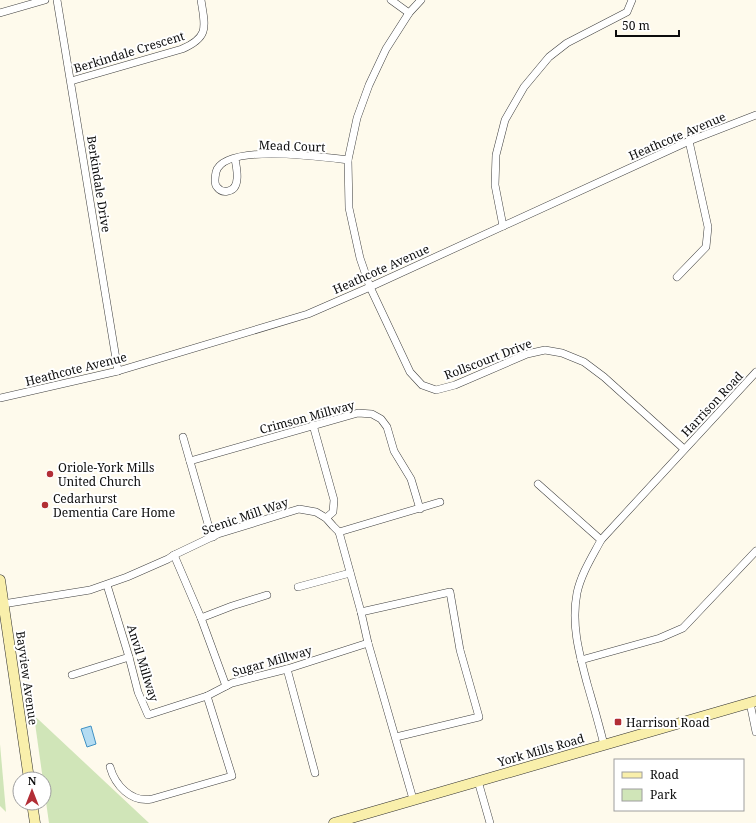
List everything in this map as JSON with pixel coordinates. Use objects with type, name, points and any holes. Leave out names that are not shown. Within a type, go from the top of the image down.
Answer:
[{"type":"main road","name":"Bayview Avenue","points":[[0,580],[28,771]]},
{"type":"main road","name":"York Mills Road","points":[[334,823],[753,702]]},
{"type":"main road","points":[[33,811],[35,823]]},
{"type":"street","points":[[0,14],[45,0]]},
{"type":"street","name":"Berkindale Drive","points":[[57,0],[118,371]]},
{"type":"street","name":"Berkindale Crescent","points":[[71,81],[182,49],[195,43],[202,34],[204,21],[201,0]]},
{"type":"street","points":[[391,0],[410,13]]},
{"type":"street","name":"Rollscourt Drive","points":[[421,0],[410,13],[386,49],[369,85],[357,118],[348,160],[349,208],[360,258],[370,287],[410,372],[422,385],[436,390],[455,385],[527,354],[545,350],[562,353],[584,362],[604,377],[684,449]]},
{"type":"street","points":[[503,226],[495,185],[496,155],[505,120],[512,107],[524,87],[549,57],[567,43],[627,12],[632,0]]},
{"type":"street","name":"Heathcote Avenue","points":[[0,398],[118,371],[308,314],[688,141],[756,115]]},
{"type":"street","points":[[676,277],[706,247],[708,227],[688,141]]},
{"type":"street","name":"Mead Court","points":[[235,159],[237,169],[236,186],[234,189],[223,192],[216,184],[216,173],[219,166],[224,162],[235,159],[265,154],[308,155],[348,160]]},
{"type":"street","name":"Harrison Road","points":[[604,745],[581,660],[574,625],[575,608],[587,565],[601,540],[756,372]]},
{"type":"street","name":"Crimson Millway","points":[[190,462],[358,413],[372,414],[381,419],[387,427],[394,451],[411,479],[420,509]]},
{"type":"street","points":[[313,426],[334,500],[333,512],[326,518]]},
{"type":"street","points":[[183,437],[213,537]]},
{"type":"street","points":[[538,484],[601,540]]},
{"type":"street","points":[[339,532],[440,502]]},
{"type":"street","name":"Scenic Mill Way","points":[[3,604],[90,590],[107,585],[168,559],[213,537],[299,509],[316,512],[326,518],[339,532],[368,643],[413,799]]},
{"type":"street","points":[[581,660],[660,638],[683,628],[756,551]]},
{"type":"street","name":"Sugar Millway","points":[[174,555],[201,618],[226,686],[240,680],[287,669],[368,643]]},
{"type":"street","points":[[298,587],[350,574]]},
{"type":"street","name":"Anvil Millway","points":[[107,585],[138,692],[148,715],[207,696],[226,686]]},
{"type":"street","points":[[361,612],[450,592],[460,650],[480,716],[396,737]]},
{"type":"street","points":[[201,618],[267,595]]},
{"type":"street","points":[[72,675],[129,657]]},
{"type":"street","points":[[287,669],[315,773]]},
{"type":"street","points":[[110,767],[115,779],[122,789],[134,798],[145,800],[232,776],[207,696]]},
{"type":"street","points":[[753,702],[756,732]]},
{"type":"street","points":[[478,781],[490,823]]},
{"type":"green space","points":[[34,716],[149,823],[49,823],[47,811],[52,811],[52,771],[42,771]]},
{"type":"green space","points":[[0,744],[6,812],[0,806]]},
{"type":"water","points":[[91,726],[96,744],[87,747],[81,729]]},
{"type":"place","name":"Oriole-York Mills United Church","points":[[50,474]]},
{"type":"place","name":"Cedarhurst Dementia Care Home","points":[[45,505]]},
{"type":"place","name":"Harrison Road","points":[[618,722]]}]
